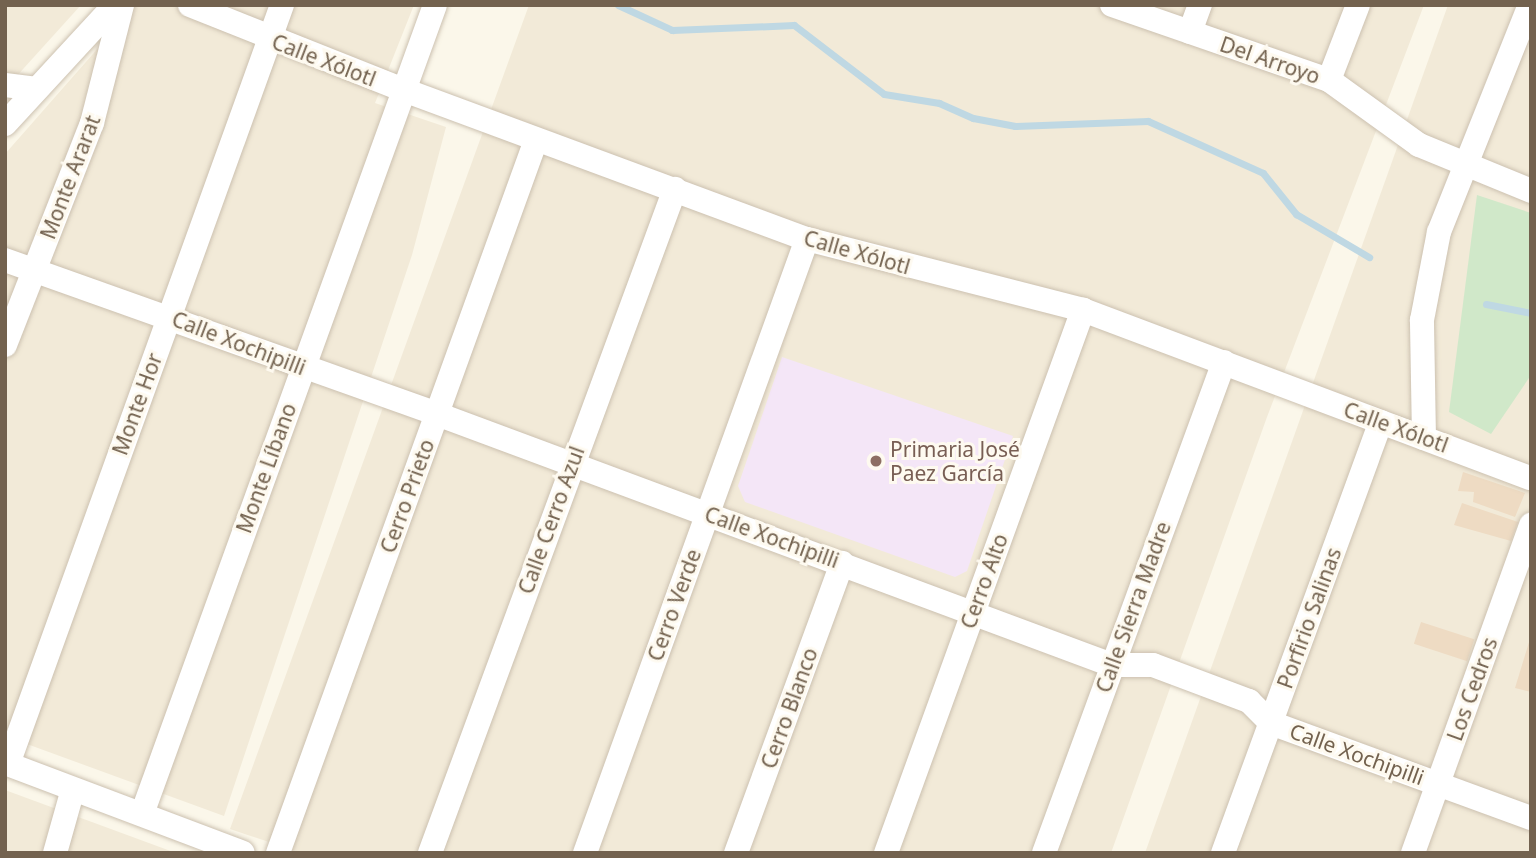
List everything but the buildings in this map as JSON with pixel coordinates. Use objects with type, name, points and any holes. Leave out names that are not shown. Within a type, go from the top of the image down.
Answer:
[{"type":"street","points":[[5,124],[115,5]]},
{"type":"street","name":"Monte Ararat","points":[[5,345],[92,123],[122,5]]},
{"type":"street","name":"Calle Xólotl","points":[[190,5],[401,89],[807,239],[1083,310],[1531,478]]},
{"type":"street","name":"Monte Hor","points":[[7,763],[282,5]]},
{"type":"street","name":"Monte Líbano","points":[[142,814],[401,89],[435,5]]},
{"type":"street","name":"Del Arroyo","points":[[1112,5],[1329,80],[1419,145],[1468,168],[1531,191]]},
{"type":"street","points":[[1190,32],[1200,5]]},
{"type":"street","points":[[1329,80],[1358,5]]},
{"type":"street","points":[[1424,438],[1421,363],[1428,278],[1457,182],[1468,168],[1530,5]]},
{"type":"street","points":[[5,85],[37,89]]},
{"type":"street","name":"Cerro Prieto","points":[[278,853],[537,140]]},
{"type":"street","name":"Calle Cerro Azul","points":[[430,853],[675,189]]},
{"type":"street","name":"Cerro Verde","points":[[585,853],[807,239]]},
{"type":"street","name":"Calle Xochipilli","points":[[5,260],[168,316],[302,367],[572,463],[974,611],[1112,665],[1153,665],[1249,701],[1271,723],[1531,818]]},
{"type":"street","name":"Cerro Alto","points":[[886,853],[1083,310]]},
{"type":"street","name":"Calle Sierra Madre","points":[[1044,853],[1224,362]]},
{"type":"street","name":"Porfirio Salinas","points":[[1223,853],[1381,422]]},
{"type":"street","name":"Los Cedros","points":[[1413,853],[1531,525]]},
{"type":"street","name":"Cerro Blanco","points":[[736,853],[842,563]]},
{"type":"street","points":[[7,763],[231,851]]},
{"type":"street","points":[[55,853],[73,789]]},
{"type":"shaded area","points":[[5,5],[81,5],[5,89]]},
{"type":"shaded area","points":[[136,5],[414,5],[375,103],[446,127],[412,255],[224,816],[5,736],[5,154]]},
{"type":"shaded area","points":[[529,5],[1424,5],[1267,417],[1111,853],[302,853],[230,829]]},
{"type":"shaded area","points":[[1448,5],[1531,5],[1531,853],[1145,853]]},
{"type":"shaded area","name":"Primaria José Paez García","points":[[782,357],[1013,436],[967,571],[955,577],[745,502],[738,486]]},
{"type":"shaded area","points":[[5,790],[176,853],[5,853]]},
{"type":"green space","points":[[1477,195],[1531,213],[1531,375],[1491,434],[1449,412]]},
{"type":"waterway","points":[[618,5],[672,30],[794,25],[884,94],[939,103],[973,118],[1015,126],[1148,121],[1263,173],[1296,214],[1369,257]]},
{"type":"waterway","points":[[1486,304],[1531,313]]},
{"type":"place","name":"Primaria José Paez García","points":[[876,461]]}]
